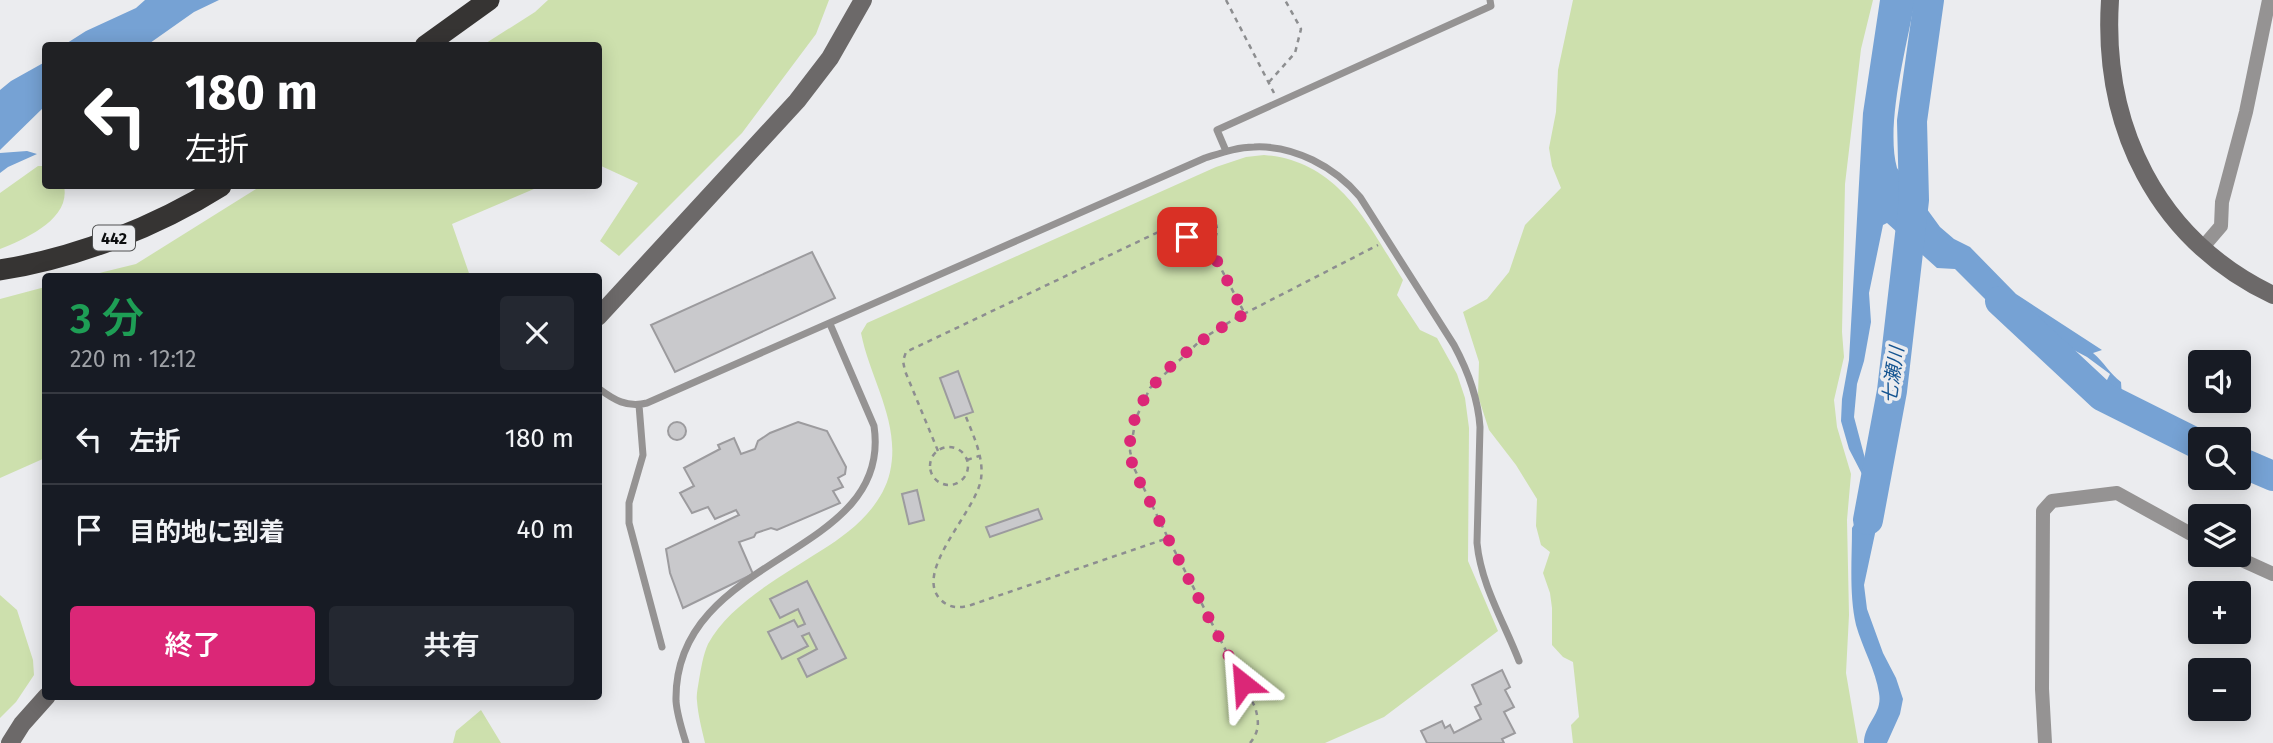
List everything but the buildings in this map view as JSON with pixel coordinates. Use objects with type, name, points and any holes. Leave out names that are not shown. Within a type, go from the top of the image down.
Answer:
[{"type":"highway","points":[[431,42],[489,0]]},
{"type":"highway","name":"442","points":[[0,270],[65,255],[130,232],[216,189]]},
{"type":"street","points":[[602,313],[797,101],[839,43],[863,0]]},
{"type":"street","points":[[2110,0],[2110,65],[2117,104],[2129,141],[2157,195],[2203,247],[2233,271],[2273,295]]},
{"type":"street","points":[[2203,247],[2221,226],[2222,202],[2246,112],[2269,0]]},
{"type":"street","points":[[2045,743],[2042,689],[2043,511],[2052,501],[2117,493],[2188,532]]},
{"type":"street","points":[[2251,565],[2273,574]]},
{"type":"street","points":[[10,743],[22,724],[43,700]]},
{"type":"lane","points":[[1226,151],[1217,130],[1491,6],[1490,0]]},
{"type":"lane","points":[[602,390],[622,403],[639,405],[671,394],[1205,158],[1238,148],[1264,147],[1292,153],[1331,170],[1360,197],[1454,345],[1472,385],[1479,408],[1480,427],[1479,561],[1484,580],[1519,661]]},
{"type":"lane","points":[[686,743],[676,702],[682,659],[694,632],[712,610],[732,592],[841,516],[856,499],[868,477],[876,441],[873,426],[830,324]]},
{"type":"lane","points":[[639,405],[643,455],[629,503],[629,523],[662,647]]},
{"type":"path","points":[[1226,0],[1278,102]]},
{"type":"path","points":[[1269,82],[1295,53],[1301,29],[1285,0]]},
{"type":"path","points":[[1202,214],[1212,218],[1217,226],[1216,236],[1208,244],[1200,246],[1187,237],[1187,226],[1190,220],[1202,214]]},
{"type":"path","points":[[938,451],[905,371],[903,360],[906,352],[1171,226],[1187,226]]},
{"type":"path","points":[[1208,244],[1245,314]]},
{"type":"path","points":[[1250,743],[1255,737],[1259,722],[1255,707],[1134,468],[1130,451],[1136,418],[1150,388],[1202,339],[1380,244]]},
{"type":"path","points":[[966,417],[982,468],[973,502],[937,562],[932,578],[939,598],[949,606],[971,606],[1168,538]]},
{"type":"path","points":[[952,447],[959,450],[967,460],[968,470],[961,481],[947,486],[935,480],[930,470],[932,457],[938,451],[952,447]]},
{"type":"path","points":[[967,460],[979,456]]},
{"type":"green space","points":[[548,0],[829,0],[816,34],[742,133],[619,256],[600,241],[638,183],[602,166],[602,42],[488,42],[535,12]]},
{"type":"green space","points":[[1573,0],[1873,0],[1861,49],[1845,184],[1842,332],[1844,357],[1834,400],[1837,427],[1851,474],[1847,520],[1849,615],[1846,673],[1858,743],[1573,743],[1571,725],[1579,717],[1573,662],[1563,657],[1552,645],[1552,608],[1543,573],[1550,552],[1541,545],[1536,526],[1537,499],[1516,465],[1489,430],[1478,396],[1479,362],[1463,312],[1487,299],[1509,272],[1525,225],[1561,188],[1552,166],[1549,148],[1556,112],[1558,70]]},
{"type":"green space","points":[[1264,155],[1290,160],[1312,169],[1348,198],[1377,237],[1403,280],[1397,295],[1420,330],[1437,338],[1457,374],[1465,398],[1469,428],[1468,561],[1498,631],[1384,717],[1325,743],[705,743],[697,694],[705,653],[717,629],[759,591],[854,527],[873,507],[886,485],[892,454],[891,436],[883,401],[861,333],[867,323],[1216,167],[1246,157]]},
{"type":"green space","points":[[38,166],[42,166],[42,189],[64,189],[64,198],[53,218],[44,226],[22,240],[0,249],[0,193]]},
{"type":"green space","points":[[256,189],[534,189],[452,224],[469,273],[99,273],[136,264]]},
{"type":"green space","points":[[42,288],[42,459],[0,478],[0,299]]},
{"type":"green space","points":[[0,595],[17,610],[33,660],[34,675],[16,702],[0,718]]},
{"type":"green space","points":[[481,710],[501,743],[453,743],[456,731]]},
{"type":"water","points":[[145,0],[219,0],[194,12],[151,42],[69,42],[136,8]]},
{"type":"water","points":[[1880,0],[1915,0],[1895,108],[1894,150],[1897,168],[1940,227],[1954,239],[1970,247],[2016,294],[2102,350],[2093,353],[2121,382],[2122,397],[2148,409],[2140,413],[2126,406],[2116,406],[2123,414],[2140,421],[2142,427],[2136,427],[2101,408],[2115,388],[2106,382],[2110,374],[2087,357],[2015,323],[1996,310],[1955,269],[1937,268],[1887,223],[1883,225],[1869,293],[1871,322],[1857,384],[1854,417],[1867,466],[1879,487],[1879,515],[1864,585],[1867,609],[1903,699],[1900,714],[1887,743],[1864,743],[1880,700],[1875,676],[1856,625],[1852,601],[1852,528],[1858,518],[1866,521],[1863,476],[1849,449],[1841,421],[1849,360],[1863,113]]},
{"type":"water","points":[[42,64],[42,109],[0,150],[0,90]]},
{"type":"water","points":[[27,151],[37,154],[0,173],[0,153]]},
{"type":"waterway","name":"七瀬川","points":[[1868,520],[1892,391],[1914,200],[1912,121],[1929,0]]},
{"type":"waterway","points":[[2000,301],[2102,396],[2188,439]]},
{"type":"waterway","points":[[2251,467],[2273,476]]},
{"type":"route","points":[[1187,237],[1200,246],[1208,244],[1245,314],[1202,339],[1150,388],[1136,418],[1130,451],[1134,468],[1168,538],[1243,683]]}]
